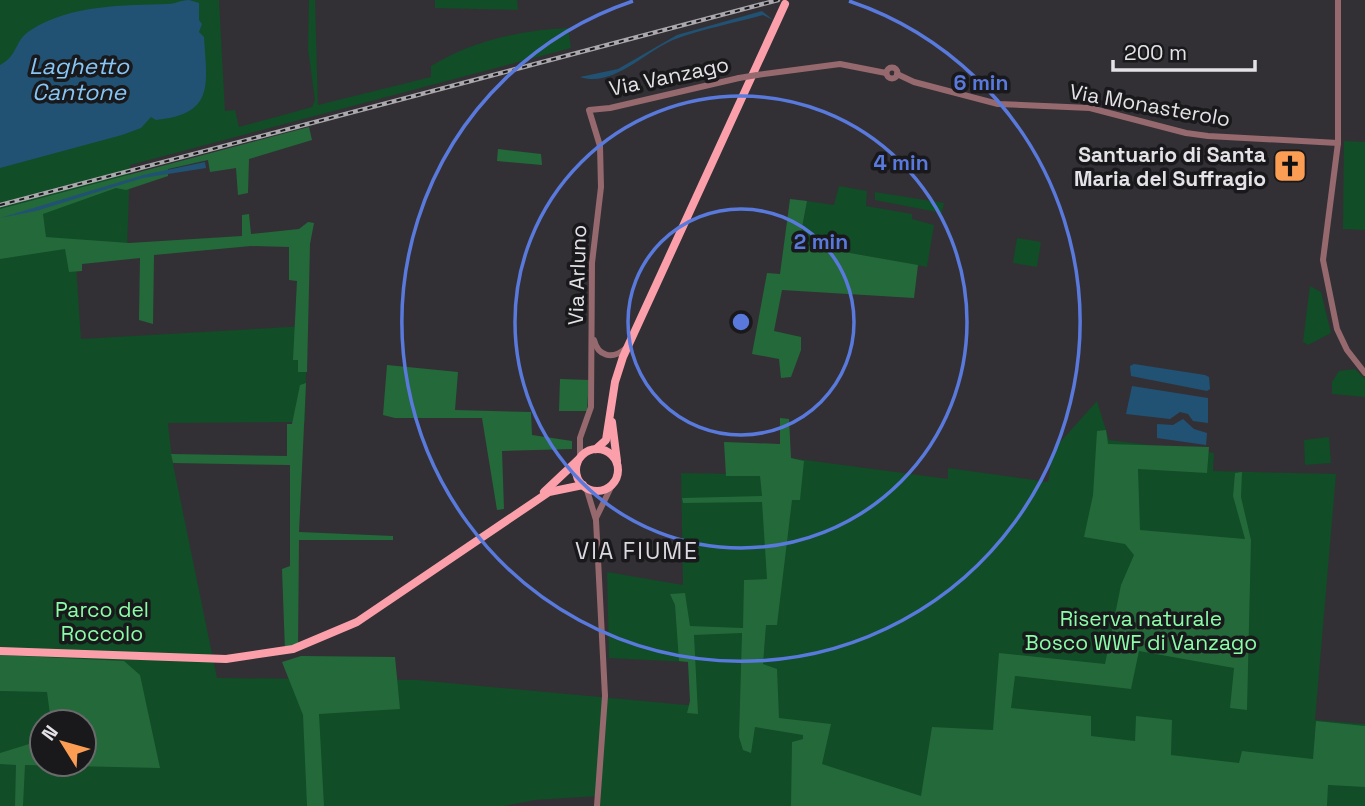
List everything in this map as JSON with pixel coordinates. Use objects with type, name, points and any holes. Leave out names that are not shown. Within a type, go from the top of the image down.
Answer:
[{"type":"main road","points":[[534,501],[580,458],[606,440],[615,382],[629,344],[785,4]]},
{"type":"main road","points":[[0,651],[226,659],[293,649],[357,622],[549,492],[584,486],[597,490],[613,483],[617,466],[610,408]]},
{"type":"main road","points":[[593,449],[607,452],[617,466]]},
{"type":"main road","points":[[580,458],[576,470],[584,486]]},
{"type":"street","points":[[1338,0],[1338,144],[1323,261],[1337,329],[1347,350],[1365,373]]},
{"type":"street","name":"Via Vanzago","points":[[589,110],[610,108],[739,78],[841,64],[886,73]]},
{"type":"street","name":"Via Monasterolo","points":[[886,73],[892,67],[897,74],[998,104],[1090,108],[1186,133],[1208,136],[1338,144]]},
{"type":"street","name":"Via Arluno","points":[[580,458],[580,442],[591,407],[592,262],[601,166],[600,146],[589,110]]},
{"type":"street","points":[[593,335],[597,350],[609,356],[621,353],[629,344]]},
{"type":"street","points":[[580,442],[593,449]]},
{"type":"street","points":[[596,520],[603,498],[613,483]]},
{"type":"street","points":[[584,486],[596,520],[605,696],[597,806]]},
{"type":"green space","points":[[0,0],[219,0],[225,111],[235,110],[239,127],[312,107],[315,100],[308,49],[309,0],[315,0],[318,105],[431,77],[431,66],[463,50],[497,38],[568,28],[571,48],[130,165],[127,249],[75,250],[81,339],[307,326],[305,422],[168,423],[172,459],[217,678],[417,680],[697,706],[690,662],[609,658],[607,572],[683,585],[681,473],[789,475],[790,458],[948,479],[948,468],[1048,482],[1053,450],[1097,401],[1109,440],[1214,453],[1213,471],[1336,474],[1315,720],[1365,724],[1365,806],[600,806],[601,787],[598,796],[535,800],[504,806],[0,806]]},
{"type":"green space","points":[[435,0],[517,0],[518,10],[435,8]]},
{"type":"green space","points":[[309,127],[312,140],[249,159],[248,193],[238,195],[236,168],[210,172],[208,160],[168,169],[168,176],[126,190],[116,188],[43,214],[46,237],[129,243],[242,236],[242,215],[249,214],[251,234],[299,229],[308,222],[314,223],[310,244],[307,372],[298,372],[298,360],[293,360],[297,281],[289,280],[289,247],[251,246],[154,255],[153,324],[139,320],[140,258],[82,264],[82,271],[69,272],[65,249],[0,259],[0,209]]},
{"type":"green space","points":[[1344,141],[1365,142],[1365,230],[1343,229]]},
{"type":"green space","points":[[498,149],[541,154],[542,165],[497,161]]},
{"type":"green space","points":[[839,186],[867,191],[866,206],[912,214],[912,219],[934,225],[927,267],[799,244],[807,201],[834,205]]},
{"type":"green space","points":[[875,192],[944,203],[942,213],[875,200]]},
{"type":"green space","points":[[790,199],[807,201],[799,244],[918,265],[914,298],[782,290],[774,331],[801,337],[801,350],[791,377],[781,378],[779,359],[752,354],[767,273],[780,274]]},
{"type":"green space","points":[[1017,238],[1041,242],[1037,267],[1013,263]]},
{"type":"green space","points":[[1310,286],[1321,292],[1331,333],[1308,345],[1303,342]]},
{"type":"green space","points":[[387,365],[458,372],[455,410],[531,412],[532,435],[572,441],[572,449],[502,451],[504,509],[497,510],[482,418],[395,418],[383,415]]},
{"type":"green space","points":[[1355,369],[1365,379],[1365,397],[1332,394],[1332,382],[1339,371]]},
{"type":"green space","points":[[560,379],[589,380],[587,411],[559,411]]},
{"type":"green space","points":[[306,383],[299,532],[393,536],[393,540],[299,540],[298,647],[285,651],[282,569],[290,566],[290,465],[173,463],[171,454],[287,456],[287,424],[292,424],[300,385]]},
{"type":"green space","name":"Riserva naturale Bosco WWF di Vanzago","points":[[780,418],[789,419],[791,458],[804,461],[800,500],[792,500],[777,625],[766,625],[763,664],[777,669],[779,718],[831,724],[822,764],[921,796],[932,727],[993,730],[999,653],[1105,664],[1121,585],[1134,555],[1125,544],[1084,537],[1093,495],[1097,431],[1106,430],[1108,444],[1209,447],[1207,473],[1138,469],[1140,530],[1245,539],[1233,496],[1235,473],[1242,472],[1241,497],[1251,540],[1247,710],[1230,708],[1234,668],[1139,651],[1131,689],[1015,676],[1011,708],[1091,716],[1091,736],[1135,741],[1136,716],[1172,720],[1171,755],[1239,763],[1242,751],[1313,759],[1316,721],[1365,726],[1365,787],[1328,785],[1327,806],[791,806],[792,742],[803,739],[803,735],[755,727],[751,753],[743,750],[739,737],[742,633],[694,635],[698,714],[687,713],[690,701],[688,662],[679,661],[675,605],[670,594],[685,593],[690,626],[743,628],[744,580],[767,579],[762,502],[683,503],[682,498],[762,496],[760,476],[726,476],[724,442],[780,444]]},
{"type":"green space","points":[[1329,437],[1331,463],[1305,465],[1304,440]]},
{"type":"green space","points":[[0,655],[124,661],[140,675],[160,768],[98,767],[98,708],[49,708],[47,692],[0,691]]},
{"type":"green space","points":[[301,656],[395,657],[400,709],[319,714],[324,806],[307,806],[303,715],[282,662]]},
{"type":"green space","points":[[28,744],[23,806],[15,806],[16,765],[0,764],[0,753]]},
{"type":"water","name":"Laghetto Cantone","points":[[189,0],[199,3],[199,20],[202,24],[199,32],[204,37],[206,83],[198,104],[175,117],[156,120],[151,117],[141,128],[122,135],[0,168],[0,65],[10,57],[26,34],[46,22],[80,11],[116,6],[171,4]]},
{"type":"water","points":[[762,11],[773,20],[763,15],[695,33],[662,45],[628,67],[604,78],[580,77],[618,69],[677,35]]},
{"type":"water","points":[[205,162],[206,168],[143,178],[36,211],[0,218],[143,175]]},
{"type":"water","points":[[1134,364],[1205,375],[1209,377],[1210,389],[1207,391],[1131,376],[1130,366]]},
{"type":"water","points":[[1132,386],[1208,398],[1208,423],[1193,421],[1188,414],[1180,412],[1170,419],[1126,414]]},
{"type":"water","points":[[1183,419],[1194,429],[1207,433],[1206,445],[1157,438],[1157,424],[1173,425]]},
{"type":"railway","points":[[0,205],[778,0]]},
{"type":"place","name":"Santuario di Santa Maria del Suffragio","points":[[1290,166]]},
{"type":"district","name":"VIA FIUME","points":[[637,551]]},
{"type":"park label","name":"Parco del Roccolo","points":[[102,621]]}]
